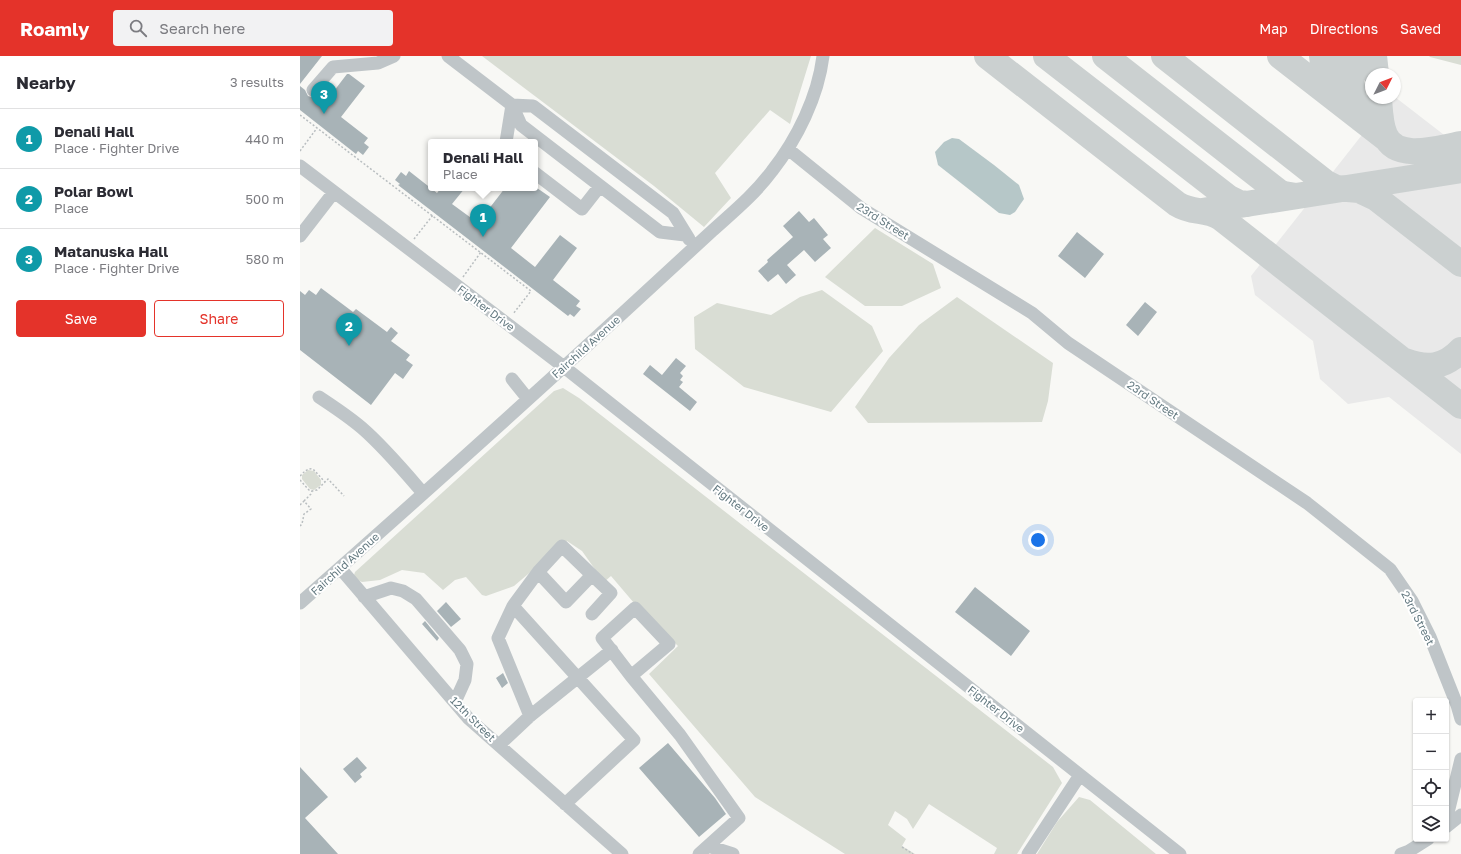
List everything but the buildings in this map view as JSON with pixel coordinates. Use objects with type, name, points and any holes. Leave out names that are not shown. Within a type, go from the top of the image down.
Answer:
[{"type":"street","points":[[382,56],[393,56]]},
{"type":"street","points":[[313,90],[333,67],[378,63],[393,56]]},
{"type":"street","points":[[448,56],[512,105],[521,125],[660,232],[685,235]]},
{"type":"street","name":"Fairchild Avenue","points":[[300,603],[564,367],[744,202],[772,171],[788,149],[810,103],[817,84],[823,56]]},
{"type":"street","points":[[506,139],[512,105]]},
{"type":"street","points":[[512,105],[533,106],[673,213],[685,235],[695,246]]},
{"type":"street","name":"23rd Street","points":[[788,149],[861,208],[1032,313],[1068,343],[1307,503],[1390,569],[1412,601],[1430,637],[1459,705],[1461,719]]},
{"type":"street","points":[[538,175],[582,209],[605,162]]},
{"type":"street","name":"Fighter Drive","points":[[300,166],[564,367],[1180,854]]},
{"type":"street","points":[[300,236],[334,192]]},
{"type":"street","points":[[512,379],[528,399]]},
{"type":"street","points":[[319,397],[363,429],[423,493]]},
{"type":"street","points":[[530,716],[498,638],[513,606],[538,572],[562,546],[611,594],[592,614]]},
{"type":"street","name":"12th Street","points":[[340,568],[469,719],[622,854]]},
{"type":"street","points":[[538,572],[566,602],[592,575]]},
{"type":"street","points":[[364,597],[391,588],[403,591],[416,599],[460,650],[467,664],[465,680],[455,702]]},
{"type":"street","points":[[513,606],[634,740],[565,804]]},
{"type":"street","points":[[632,676],[669,644],[635,608],[602,638],[632,676],[680,734],[739,818],[704,850]]},
{"type":"street","points":[[499,745],[530,716],[612,650]]},
{"type":"street","points":[[1449,809],[1461,759]]},
{"type":"street","points":[[1028,854],[1080,775]]},
{"type":"street","points":[[1449,825],[1461,815]]},
{"type":"street","points":[[1401,854],[1423,842]]},
{"type":"street","points":[[704,850],[733,854]]},
{"type":"path","points":[[300,115],[531,291],[511,316]]},
{"type":"path","points":[[300,151],[317,128]]},
{"type":"path","points":[[413,240],[433,215]]},
{"type":"path","points":[[462,278],[481,252]]},
{"type":"path","points":[[300,476],[307,470],[313,469],[325,482]]},
{"type":"path","points":[[300,504],[311,494],[312,491],[317,490],[328,479],[344,496]]},
{"type":"path","points":[[300,480],[309,490],[312,491]]},
{"type":"path","points":[[300,526],[302,524],[304,514],[311,509],[304,501]]},
{"type":"path","points":[[902,847],[913,854]]},
{"type":"shaded area","points":[[482,56],[811,56],[790,124],[770,110],[715,173],[731,198],[704,227],[654,186]]},
{"type":"shaded area","points":[[1429,56],[1461,56],[1461,65],[1430,57]]},
{"type":"shaded area","points":[[1401,102],[1461,148],[1461,454],[1389,397],[1348,404],[1320,379],[1313,341],[1255,295],[1251,276],[1386,104],[1401,104]]},
{"type":"shaded area","points":[[952,138],[959,139],[1019,185],[1024,199],[1015,212],[1010,215],[999,213],[938,165],[935,152],[944,142]]},
{"type":"shaded area","points":[[875,228],[933,264],[941,288],[902,306],[865,306],[825,277]]},
{"type":"shaded area","points":[[822,290],[872,326],[883,351],[831,412],[744,387],[695,349],[694,317],[717,303],[771,315],[800,297]]},
{"type":"shaded area","points":[[957,297],[1053,363],[1048,401],[1042,422],[868,423],[855,407],[889,358],[919,325]]},
{"type":"shaded area","points":[[563,388],[579,398],[1053,767],[1062,783],[1017,854],[994,854],[997,848],[929,804],[913,829],[907,819],[895,811],[888,825],[906,839],[902,846],[915,854],[845,854],[755,797],[649,674],[678,646],[634,603],[611,576],[604,582],[582,551],[567,541],[514,586],[486,596],[482,595],[466,577],[455,580],[443,590],[424,573],[402,570],[380,580],[362,582],[353,578],[355,572],[554,391]]},
{"type":"shaded area","points":[[308,470],[314,471],[321,480],[321,485],[314,490],[310,489],[302,479],[302,475]]},
{"type":"shaded area","points":[[1079,797],[1090,800],[1156,854],[1037,854],[1057,822]]},
{"type":"taxiway","points":[[987,56],[1177,204],[1188,209],[1210,213],[1221,218],[1461,406]]},
{"type":"taxiway","points":[[1046,56],[1229,198],[1239,203],[1248,204]]},
{"type":"taxiway","points":[[1105,56],[1279,192],[1296,196]]},
{"type":"taxiway","points":[[1164,56],[1326,183],[1336,188],[1359,190],[1376,198],[1461,264]]},
{"type":"taxiway","points":[[1280,56],[1388,140]]},
{"type":"taxiway","points":[[1322,56],[1326,83],[1333,97]]},
{"type":"taxiway","points":[[1348,56],[1355,108],[1361,119]]},
{"type":"taxiway","points":[[1374,56],[1375,68]]},
{"type":"taxiway","points":[[1379,104],[1383,131],[1391,143],[1398,148],[1408,151],[1419,151],[1461,144]]},
{"type":"taxiway","points":[[1202,211],[1461,170]]},
{"type":"taxiway","points":[[1405,361],[1413,364],[1428,366],[1442,364],[1455,356],[1461,350]]},
{"type":"place","name":"Matanuska Hall","points":[[324,114]]},
{"type":"place","name":"Denali Hall","points":[[483,237]]},
{"type":"place","name":"Polar Bowl","points":[[349,346]]}]
